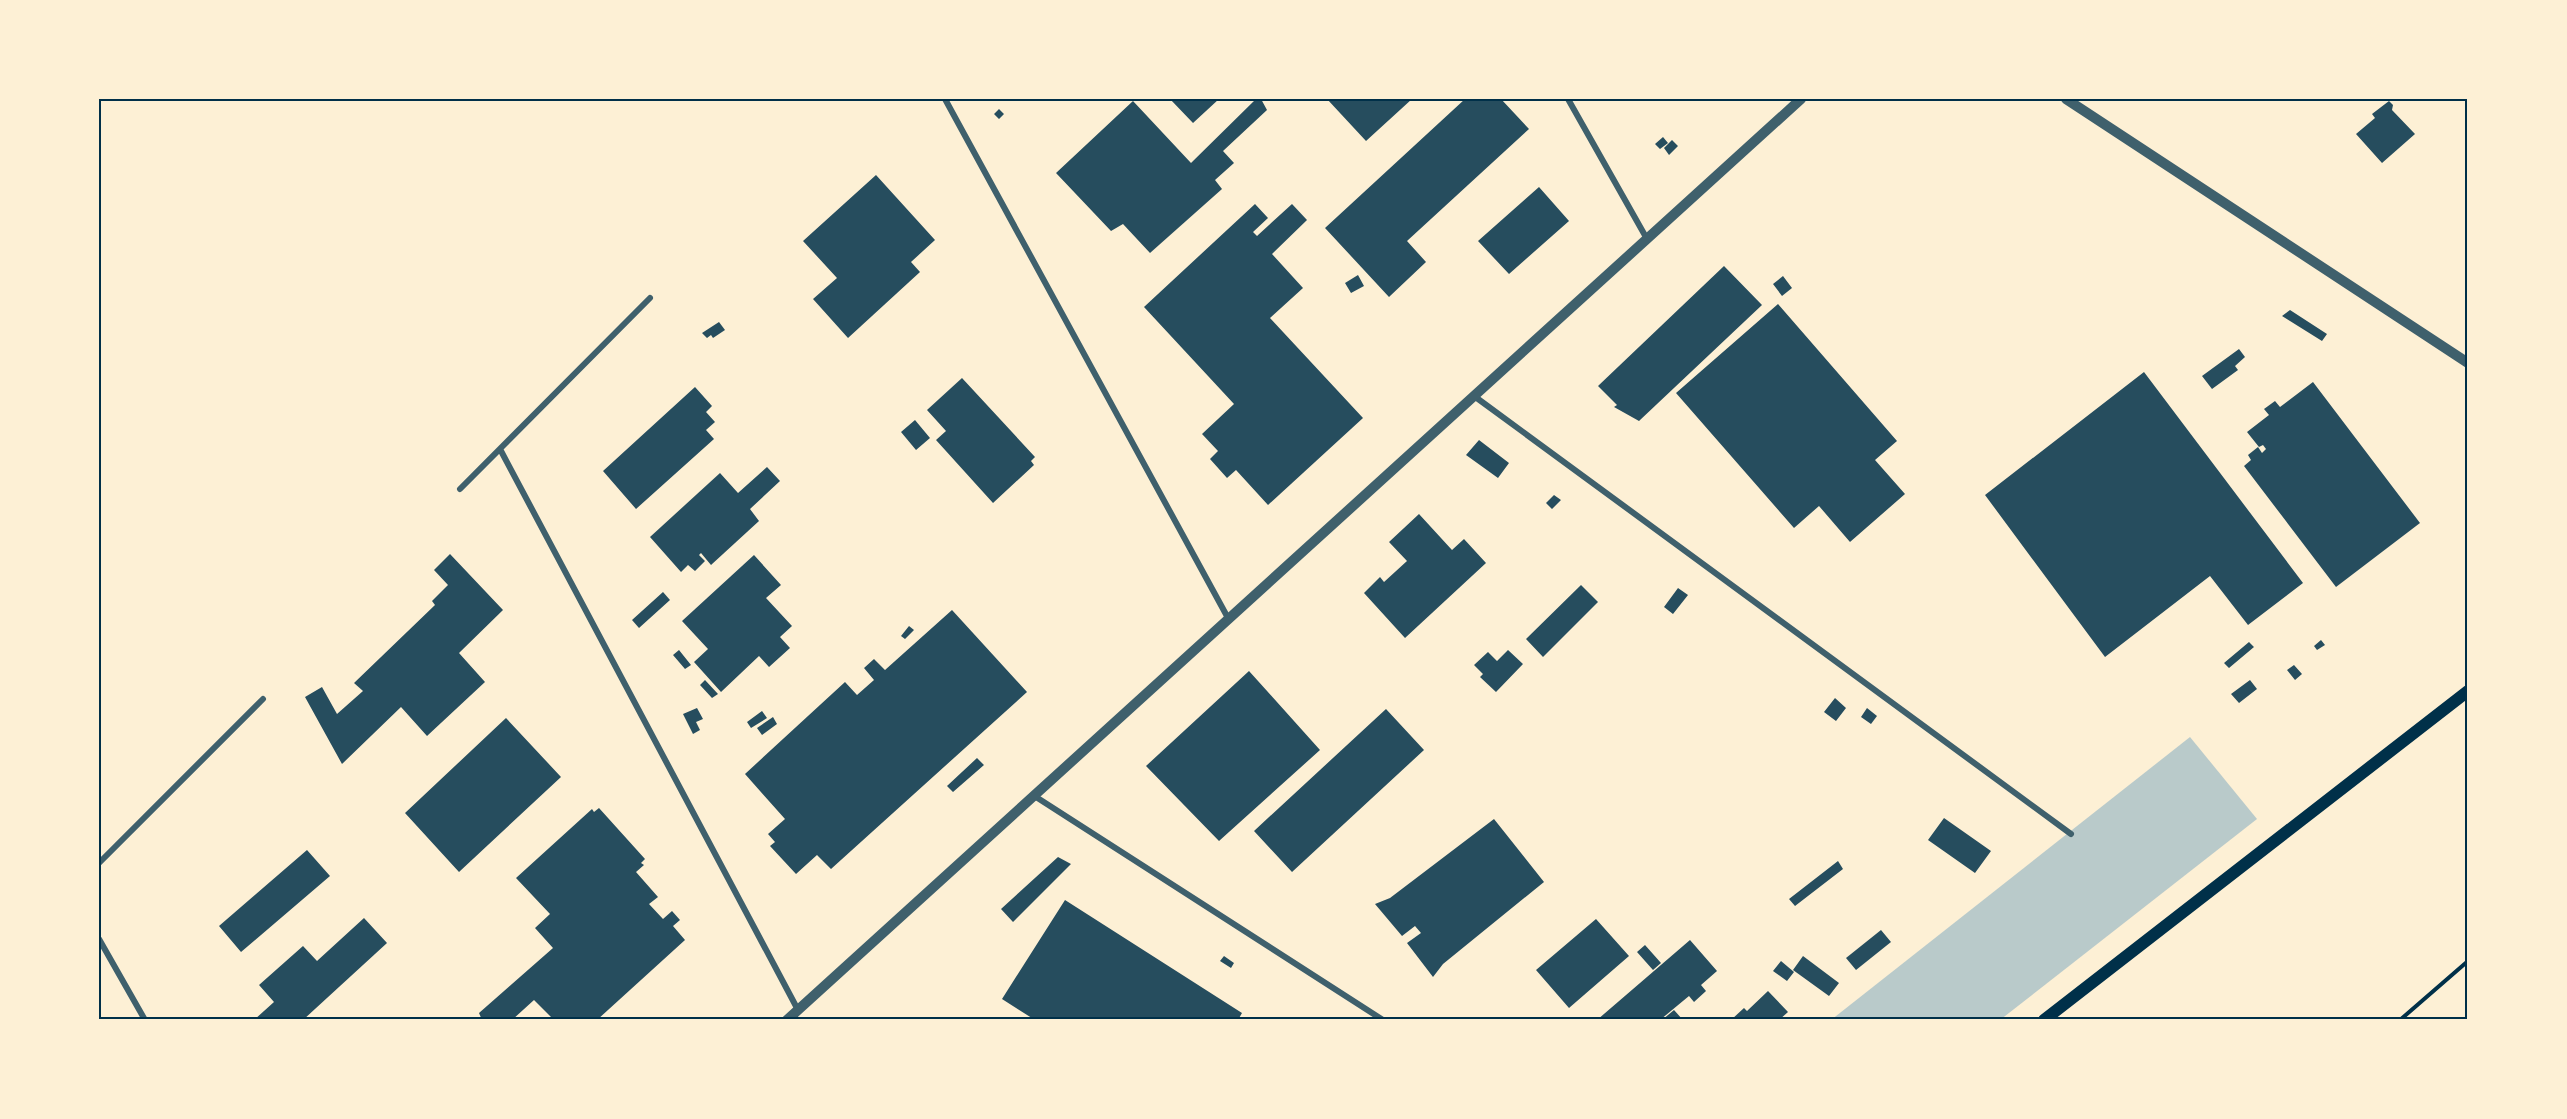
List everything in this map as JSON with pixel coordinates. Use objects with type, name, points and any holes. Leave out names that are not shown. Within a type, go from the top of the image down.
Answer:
[{"type":"main road","points":[[2044,1020],[2468,692]]},
{"type":"street","points":[[945,99],[1228,618]]},
{"type":"street","points":[[1568,99],[1647,239]]},
{"type":"street","points":[[787,1020],[1036,797],[1228,618],[1802,99]]},
{"type":"street","points":[[2066,99],[2468,363]]},
{"type":"street","points":[[460,489],[650,298]]},
{"type":"street","points":[[1474,396],[2071,834]]},
{"type":"street","points":[[500,449],[798,1010]]},
{"type":"street","points":[[99,863],[263,699]]},
{"type":"street","points":[[1036,797],[1383,1020]]},
{"type":"street","points":[[99,939],[145,1020]]},
{"type":"path","points":[[2400,1020],[2468,961]]},
{"type":"shaded area","points":[[2190,737],[2257,819],[2000,1020],[1831,1020]]},
{"type":"building","points":[[1170,99],[1219,99],[1193,123]]},
{"type":"building","points":[[1256,99],[1261,99],[1267,110],[1223,151],[1234,163],[1215,180],[1222,189],[1150,253],[1123,224],[1111,231],[1056,173],[1133,101],[1191,163]]},
{"type":"building","points":[[1327,99],[1412,99],[1366,141]]},
{"type":"building","points":[[1465,99],[1501,99],[1529,129],[1407,241],[1426,262],[1389,297],[1325,228]]},
{"type":"building","points":[[2389,101],[2393,105],[2392,110],[2415,134],[2382,163],[2356,134],[2375,118],[2372,114]]},
{"type":"building","points":[[999,109],[1004,114],[999,119],[994,114]]},
{"type":"building","points":[[1663,137],[1668,143],[1660,149],[1655,144]]},
{"type":"building","points":[[1672,140],[1678,146],[1669,155],[1664,148]]},
{"type":"building","points":[[876,175],[935,240],[911,262],[920,272],[848,338],[813,299],[837,278],[803,241]]},
{"type":"building","points":[[1539,187],[1569,221],[1509,274],[1478,241]]},
{"type":"building","points":[[1255,204],[1268,218],[1253,232],[1257,236],[1292,204],[1307,220],[1272,254],[1303,288],[1270,318],[1363,418],[1268,505],[1236,470],[1227,478],[1210,459],[1218,451],[1202,434],[1234,404],[1144,307]]},
{"type":"building","points":[[1724,266],[1762,305],[1639,421],[1614,407],[1617,405],[1598,386]]},
{"type":"building","points":[[1358,275],[1364,286],[1351,293],[1345,283]]},
{"type":"building","points":[[1783,276],[1792,288],[1782,296],[1773,284]]},
{"type":"building","points":[[1778,304],[1897,441],[1875,460],[1905,494],[1850,542],[1819,506],[1794,528],[1676,393]]},
{"type":"building","points":[[2290,310],[2327,334],[2322,341],[2282,316]]},
{"type":"building","points":[[719,322],[725,330],[713,338],[711,335],[707,338],[702,333]]},
{"type":"building","points":[[2239,349],[2245,357],[2235,366],[2238,370],[2212,389],[2202,376]]},
{"type":"building","points":[[2144,372],[2303,583],[2248,625],[2210,576],[2105,657],[1985,495]]},
{"type":"building","points":[[962,378],[1035,457],[1031,461],[1034,465],[993,503],[936,440],[946,431],[927,410]]},
{"type":"building","points":[[2313,382],[2420,523],[2336,587],[2244,466],[2251,460],[2248,455],[2258,447],[2262,453],[2266,449],[2263,445],[2259,447],[2247,432],[2269,415],[2264,409],[2275,401],[2280,407]]},
{"type":"building","points":[[695,387],[712,406],[706,412],[715,422],[706,430],[714,439],[636,509],[603,471]]},
{"type":"building","points":[[915,420],[930,438],[916,450],[901,432]]},
{"type":"building","points":[[1479,440],[1509,463],[1498,478],[1466,455]]},
{"type":"building","points":[[767,467],[780,481],[750,509],[759,521],[711,565],[701,553],[699,555],[705,561],[695,571],[688,565],[681,572],[650,537],[720,473],[738,493]]},
{"type":"building","points":[[1554,495],[1561,500],[1552,509],[1546,503]]},
{"type":"building","points":[[1419,514],[1452,550],[1464,539],[1486,563],[1405,638],[1364,593],[1380,577],[1384,582],[1407,561],[1389,542]]},
{"type":"building","points":[[450,554],[503,610],[459,653],[485,682],[427,736],[401,707],[342,764],[305,697],[322,687],[337,714],[363,691],[354,683],[435,605],[432,601],[448,585],[434,570]]},
{"type":"building","points":[[754,555],[781,585],[766,598],[792,626],[780,637],[790,648],[769,667],[759,656],[721,692],[694,662],[708,649],[682,621]]},
{"type":"building","points":[[1581,585],[1598,602],[1543,657],[1526,639]]},
{"type":"building","points":[[1678,588],[1688,595],[1673,614],[1664,607]]},
{"type":"building","points":[[663,592],[670,600],[639,628],[632,620]]},
{"type":"building","points":[[952,610],[1027,692],[831,869],[817,855],[796,874],[770,846],[775,842],[768,834],[785,819],[745,774],[845,682],[857,695],[874,680],[864,668],[874,659],[885,670]]},
{"type":"building","points":[[909,626],[914,630],[905,639],[901,636]]},
{"type":"building","points":[[2321,640],[2325,645],[2317,650],[2314,646]]},
{"type":"building","points":[[2249,642],[2254,647],[2229,668],[2224,663]]},
{"type":"building","points":[[679,650],[691,665],[685,669],[673,655]]},
{"type":"building","points":[[1508,650],[1523,664],[1496,692],[1480,677],[1483,674],[1474,665],[1488,652],[1497,661]]},
{"type":"building","points":[[2294,665],[2302,674],[2295,680],[2287,670]]},
{"type":"building","points":[[1249,671],[1320,750],[1219,841],[1146,766]]},
{"type":"building","points":[[705,680],[718,694],[712,698],[700,685]]},
{"type":"building","points":[[2250,680],[2257,689],[2239,703],[2231,694]]},
{"type":"building","points":[[1835,698],[1846,708],[1836,721],[1824,712]]},
{"type":"building","points":[[697,708],[703,719],[696,722],[700,730],[693,734],[683,714]]},
{"type":"building","points":[[1867,708],[1877,716],[1871,724],[1861,717]]},
{"type":"building","points":[[1386,709],[1424,750],[1292,872],[1254,831]]},
{"type":"building","points":[[762,711],[767,718],[751,728],[747,722]]},
{"type":"building","points":[[773,717],[777,724],[762,735],[757,728]]},
{"type":"building","points":[[506,718],[561,777],[459,872],[405,813]]},
{"type":"building","points":[[977,758],[984,765],[953,792],[947,786]]},
{"type":"building","points":[[599,808],[645,859],[641,863],[644,865],[636,872],[658,897],[649,904],[663,919],[672,911],[680,920],[673,926],[685,940],[597,1020],[554,1020],[534,1000],[512,1020],[482,1020],[479,1013],[553,948],[535,928],[550,914],[516,878],[592,809],[594,812]]},
{"type":"building","points":[[1944,818],[1991,851],[1975,873],[1928,840]]},
{"type":"building","points":[[1494,819],[1544,882],[1443,964],[1433,977],[1407,943],[1421,933],[1415,926],[1402,936],[1375,904],[1390,898]]},
{"type":"building","points":[[307,850],[330,876],[241,952],[219,926]]},
{"type":"building","points":[[1058,857],[1071,864],[1013,922],[1001,909]]},
{"type":"building","points":[[1838,861],[1843,869],[1795,906],[1789,899]]},
{"type":"building","points":[[1065,900],[1242,1013],[1238,1020],[1035,1020],[1002,999]]},
{"type":"building","points":[[364,918],[387,943],[303,1020],[254,1020],[274,1002],[259,985],[303,946],[317,961]]},
{"type":"building","points":[[1596,919],[1629,956],[1569,1008],[1536,970]]},
{"type":"building","points":[[1881,930],[1891,942],[1856,970],[1846,958]]},
{"type":"building","points":[[1690,940],[1717,971],[1701,985],[1706,991],[1694,1002],[1689,996],[1660,1020],[1597,1020]]},
{"type":"building","points":[[1645,945],[1661,963],[1653,970],[1637,952]]},
{"type":"building","points":[[1224,956],[1234,963],[1231,968],[1220,961]]},
{"type":"building","points":[[1803,956],[1839,983],[1829,996],[1793,970]]},
{"type":"building","points":[[1781,961],[1794,972],[1787,981],[1773,971]]},
{"type":"building","points":[[1768,991],[1788,1012],[1779,1020],[1731,1020],[1744,1008],[1747,1011]]},
{"type":"building","points":[[1674,1010],[1683,1020],[1662,1020]]}]
